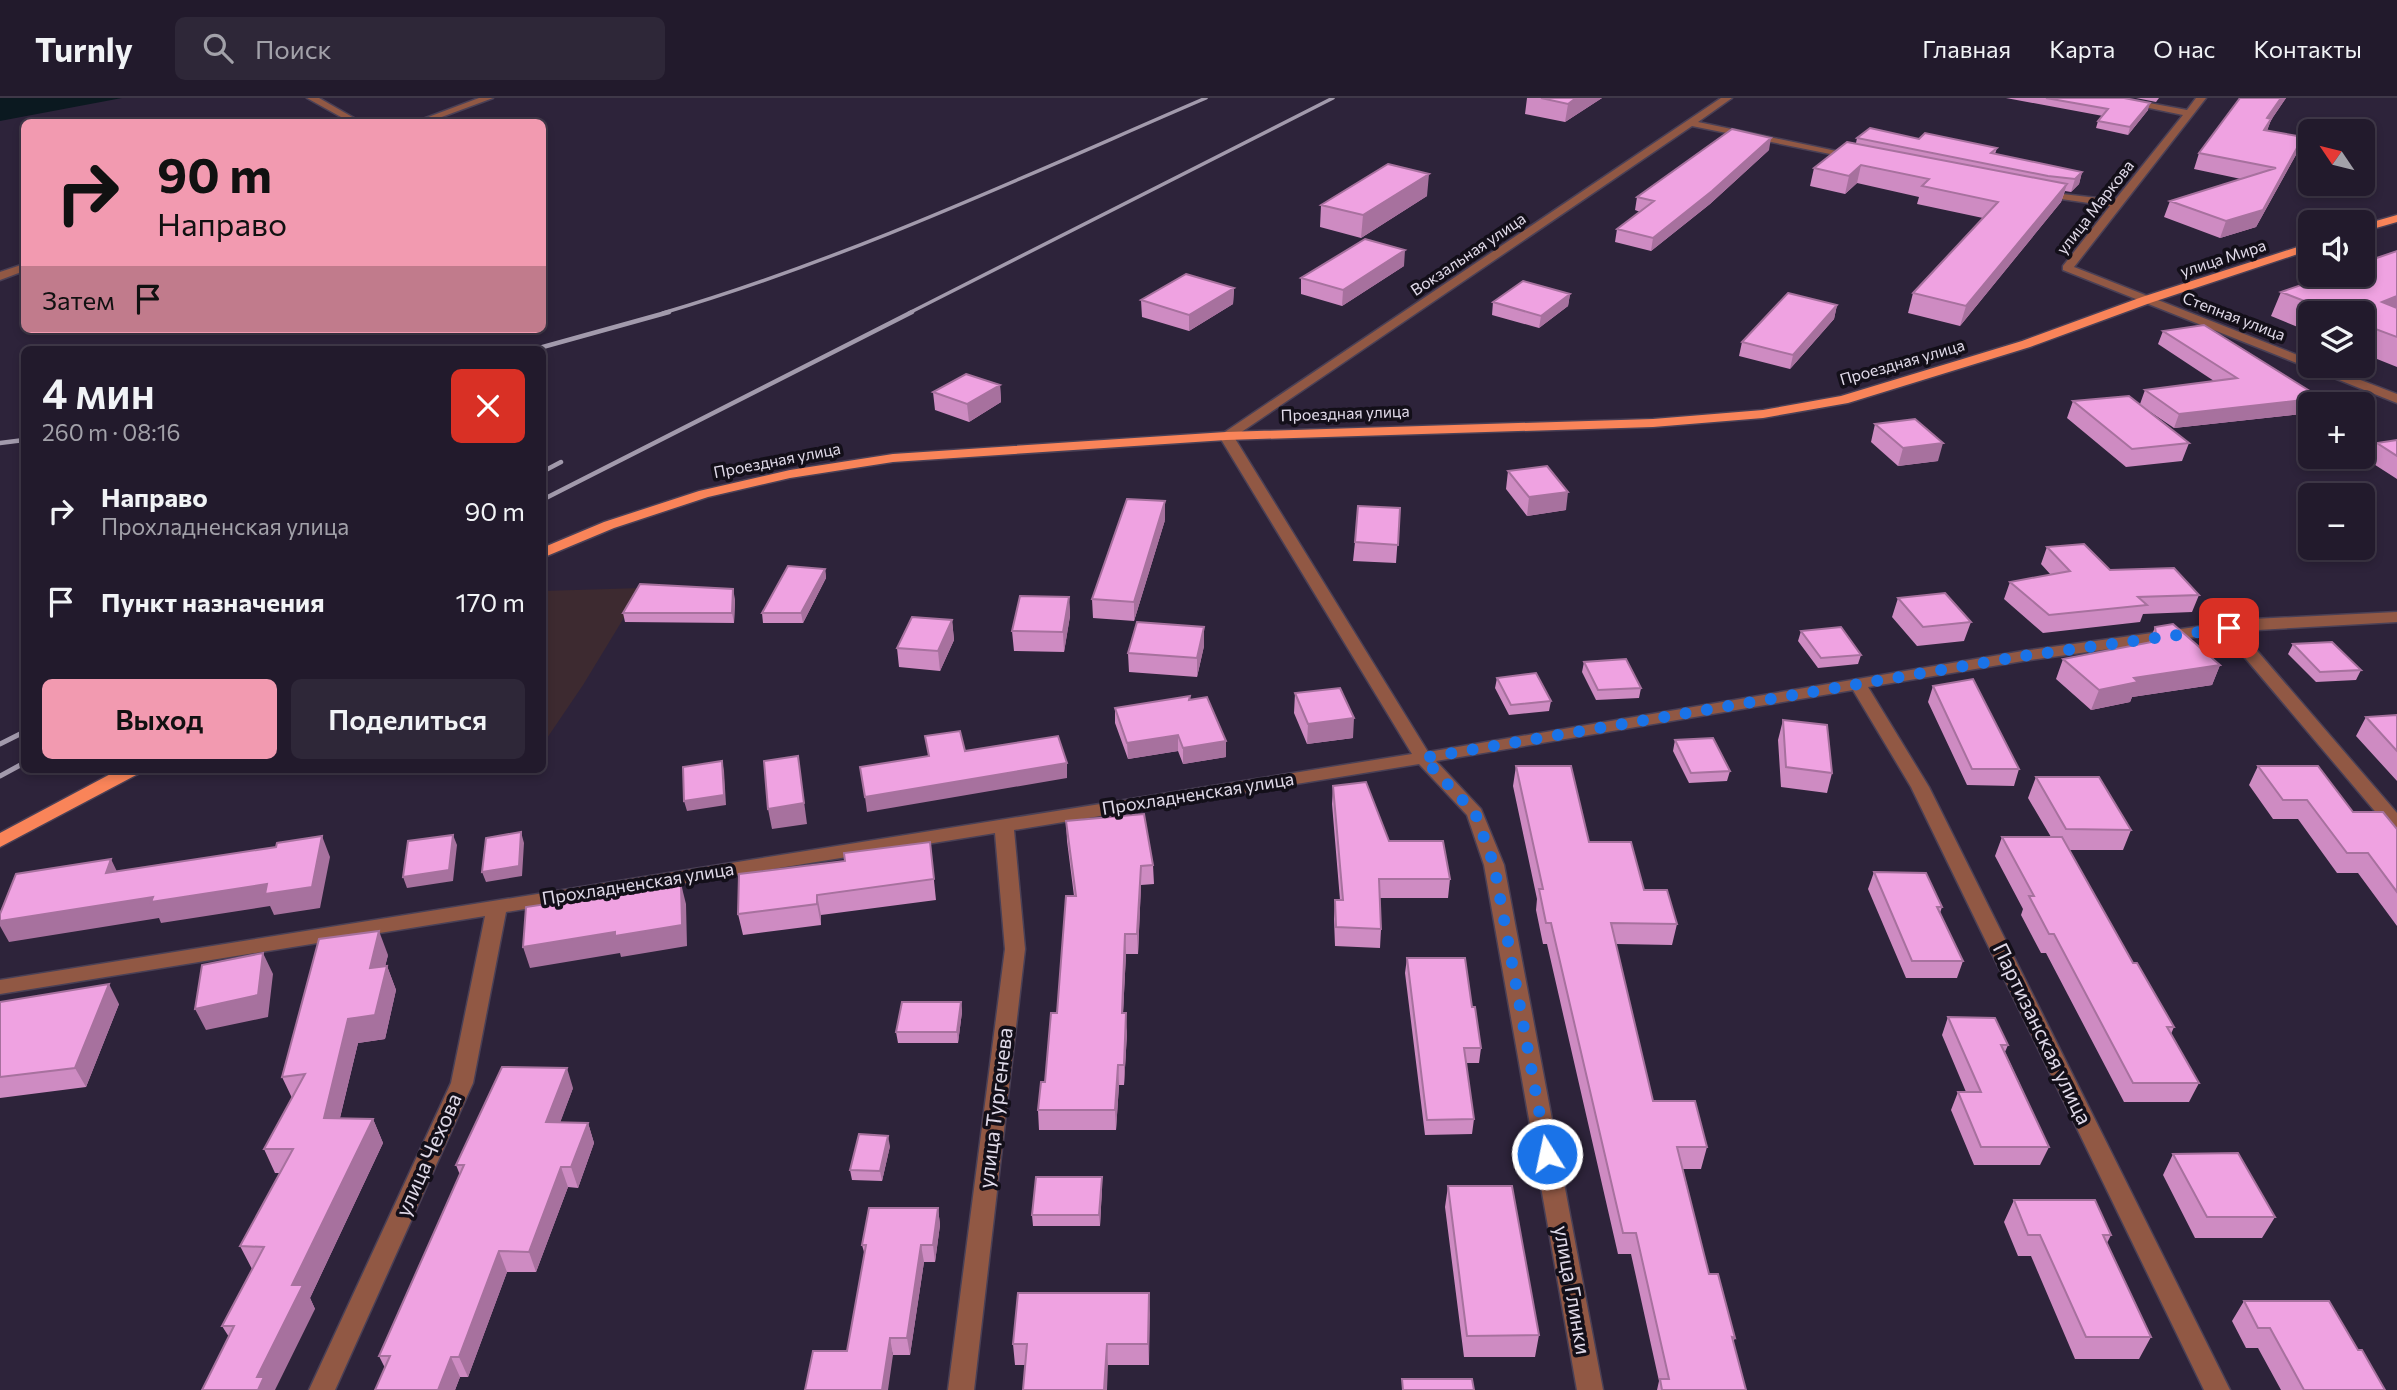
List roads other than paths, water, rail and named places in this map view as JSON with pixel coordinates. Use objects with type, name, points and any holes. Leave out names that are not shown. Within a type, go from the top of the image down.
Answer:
[{"type":"main road","points":[[2375,225],[2397,218]]},
{"type":"main road","name":"улица Мира","points":[[2146,300],[2298,250]]},
{"type":"main road","name":"Проездная улица","points":[[546,552],[609,525],[704,494],[790,474],[893,458],[1226,436],[1653,423],[1763,414],[1843,400],[1937,373],[2146,300]]},
{"type":"main road","points":[[0,841],[126,773]]},
{"type":"street","points":[[312,98],[350,119]]},
{"type":"street","points":[[428,119],[488,98]]},
{"type":"street","name":"Вокзальная улица","points":[[1226,436],[1727,98]]},
{"type":"street","points":[[2106,98],[2189,113]]},
{"type":"street","name":"улица Маркова","points":[[2146,300],[2067,268],[2201,98]]},
{"type":"street","points":[[1690,123],[1867,158]]},
{"type":"street","points":[[2031,191],[2117,204]]},
{"type":"street","points":[[0,276],[21,268]]},
{"type":"street","name":"Степная улица","points":[[2146,300],[2298,360]]},
{"type":"street","name":"Степная улица","points":[[2344,378],[2397,399]]},
{"type":"street","name":"улица Глинки","points":[[1226,436],[1423,758],[1475,813],[1494,865],[1590,1390]]},
{"type":"street","name":"Прохладненская улица","points":[[0,987],[1423,758],[2023,656],[2229,628],[2397,617]]},
{"type":"street","points":[[2229,628],[2397,825]]},
{"type":"street","name":"Партизанская улица","points":[[1858,684],[1920,787],[2217,1390]]},
{"type":"street","name":"улица Тургенева","points":[[961,1390],[1015,949],[1004,825]]},
{"type":"street","name":"улица Чехова","points":[[322,1390],[462,1083],[497,907]]},
{"type":"railway","points":[[663,313],[733,291],[870,241],[1206,98]]},
{"type":"railway","points":[[909,313],[1333,98]]},
{"type":"railway","points":[[546,346],[669,312]]},
{"type":"railway","points":[[546,498],[912,312]]},
{"type":"railway","points":[[0,443],[21,440]]},
{"type":"railway","points":[[546,470],[561,462]]},
{"type":"railway","points":[[0,744],[21,734]]},
{"type":"railway","points":[[0,776],[21,765]]}]
